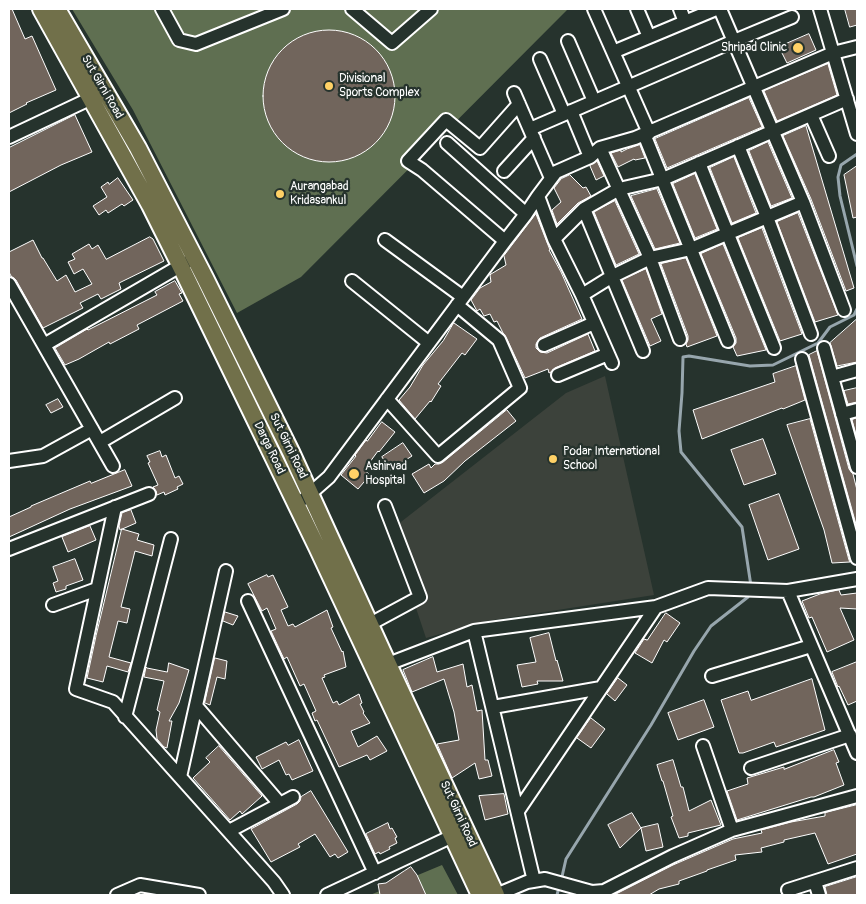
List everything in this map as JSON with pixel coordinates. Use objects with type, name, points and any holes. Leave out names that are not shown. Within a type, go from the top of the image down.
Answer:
[{"type":"main road","name":"Darga Road","points":[[41,9],[98,95],[150,205],[188,262],[297,506],[459,833],[480,895]]},
{"type":"main road","name":"Sut Girni Road","points":[[57,9],[98,95]]},
{"type":"main road","name":"Sut Girni Road","points":[[188,262],[287,443],[388,664],[459,833],[496,895]]},
{"type":"street","points":[[162,9],[179,40],[196,44],[283,9]]},
{"type":"street","points":[[352,9],[392,43],[431,9]]},
{"type":"street","points":[[594,9],[628,86],[728,341]]},
{"type":"street","points":[[637,9],[649,37]]},
{"type":"street","points":[[680,9],[685,22]]},
{"type":"street","points":[[613,52],[718,9],[734,41],[803,202],[844,310]]},
{"type":"street","points":[[820,9],[857,134]]},
{"type":"street","points":[[504,172],[532,134],[567,113],[792,17]]},
{"type":"street","points":[[568,41],[594,102]]},
{"type":"street","points":[[297,506],[329,477],[556,172],[590,158],[600,148],[635,138],[833,53],[857,47]]},
{"type":"street","points":[[540,59],[590,158]]},
{"type":"street","points":[[9,137],[98,95]]},
{"type":"street","points":[[504,241],[422,170],[408,161],[446,120],[480,148],[517,98],[551,178]]},
{"type":"street","points":[[554,239],[584,209],[619,189],[663,179],[847,99]]},
{"type":"street","points":[[811,114],[828,156]]},
{"type":"street","points":[[446,143],[526,214]]},
{"type":"street","points":[[738,146],[811,334]]},
{"type":"street","points":[[600,148],[650,258],[680,339]]},
{"type":"street","points":[[699,163],[774,348]]},
{"type":"street","points":[[538,196],[554,239],[582,295],[610,359],[558,375]]},
{"type":"street","points":[[582,295],[611,276],[650,258],[691,249],[803,202]]},
{"type":"street","points":[[584,209],[644,351]]},
{"type":"street","points":[[385,240],[460,302],[499,340],[520,388],[438,456],[387,399]]},
{"type":"street","points":[[44,345],[188,262]]},
{"type":"street","points":[[352,281],[429,343]]},
{"type":"street","points":[[9,284],[113,466]]},
{"type":"street","points":[[544,345],[594,323]]},
{"type":"street","points":[[824,348],[842,414],[855,450],[857,467]]},
{"type":"street","points":[[802,359],[857,558]]},
{"type":"street","points":[[832,377],[857,370]]},
{"type":"street","points":[[100,442],[175,398]]},
{"type":"street","points":[[842,414],[857,410]]},
{"type":"street","points":[[9,461],[43,456],[92,429]]},
{"type":"street","points":[[9,549],[149,494]]},
{"type":"street","points":[[370,624],[420,597],[386,506]]},
{"type":"street","points":[[115,507],[76,689],[113,702],[274,882],[282,895]]},
{"type":"street","points":[[125,717],[171,540]]},
{"type":"street","points":[[180,777],[226,571]]},
{"type":"street","points":[[388,664],[474,631],[656,607],[708,588],[788,591],[857,580]]},
{"type":"street","points":[[53,605],[98,589]]},
{"type":"street","points":[[788,591],[857,753]]},
{"type":"street","points":[[248,601],[375,873]]},
{"type":"street","points":[[518,811],[656,607]]},
{"type":"street","points":[[474,631],[518,811],[540,880]]},
{"type":"street","points":[[712,676],[811,646]]},
{"type":"street","points":[[492,707],[601,688]]},
{"type":"street","points":[[196,706],[280,804]]},
{"type":"street","points":[[751,768],[850,735]]},
{"type":"street","points":[[703,746],[732,830]]},
{"type":"street","points":[[496,895],[527,882],[540,880],[592,892],[604,891],[673,856],[732,830],[857,796]]},
{"type":"street","points":[[229,831],[293,797]]},
{"type":"street","points":[[327,895],[459,833]]},
{"type":"street","points":[[788,890],[857,868]]},
{"type":"street","points":[[814,882],[819,895]]},
{"type":"street","points":[[117,895],[140,885],[199,895]]},
{"type":"shaded area","name":"Podar International School","points":[[605,376],[654,595],[487,621],[426,638],[409,587],[397,525],[566,393]]},
{"type":"green space","name":"Aurangabad Kridasankul","points":[[72,9],[567,10],[301,277],[237,313],[133,110]]},
{"type":"green space","points":[[442,865],[458,895],[370,895]]},
{"type":"building","points":[[9,9],[12,9],[25,39],[32,36],[56,90],[26,103],[9,113]]},
{"type":"building","points":[[845,9],[857,9],[857,25],[850,27]]},
{"type":"building","name":"Divisional Sports Complex","points":[[329,30],[342,31],[354,35],[376,49],[390,71],[394,83],[394,109],[390,121],[376,143],[354,157],[342,161],[329,162],[316,161],[304,157],[282,143],[268,121],[264,109],[263,96],[264,83],[268,71],[282,49],[304,35],[316,31]]},
{"type":"building","points":[[809,34],[816,50],[787,63],[779,47]]},
{"type":"building","points":[[828,64],[837,95],[777,121],[764,91]]},
{"type":"building","points":[[749,98],[762,127],[667,168],[655,139]]},
{"type":"building","points":[[75,115],[92,152],[61,165],[9,192],[9,148]]},
{"type":"building","points":[[806,126],[854,288],[846,291],[811,199],[783,136]]},
{"type":"building","points":[[768,142],[792,198],[771,206],[749,151]]},
{"type":"building","points":[[640,145],[645,158],[634,159],[618,167],[611,153],[621,150],[621,152]]},
{"type":"building","points":[[734,157],[756,213],[732,223],[710,168]]},
{"type":"building","points":[[597,161],[604,176],[596,180],[590,166]]},
{"type":"building","points":[[857,166],[857,217],[853,218],[844,175]]},
{"type":"building","points":[[695,174],[717,229],[695,238],[673,184]]},
{"type":"building","points":[[570,175],[583,188],[586,187],[591,196],[578,203],[557,224],[552,210],[561,202],[554,188],[561,179]]},
{"type":"building","points":[[118,178],[133,200],[124,206],[122,204],[108,213],[106,210],[99,215],[93,206],[107,197],[101,187]]},
{"type":"building","points":[[657,189],[680,243],[655,249],[631,196]]},
{"type":"building","points":[[615,201],[639,254],[616,265],[594,212]]},
{"type":"building","points":[[798,213],[838,315],[815,322],[777,222]]},
{"type":"building","points":[[536,214],[549,250],[582,319],[540,338],[536,348],[540,352],[547,353],[588,334],[595,351],[555,368],[549,373],[548,369],[525,378],[497,321],[494,322],[490,314],[484,316],[480,309],[477,311],[471,300],[480,288],[491,282],[491,274],[506,265],[504,256]]},
{"type":"building","points":[[762,228],[802,334],[780,341],[738,238]]},
{"type":"building","points":[[150,237],[153,239],[164,261],[119,283],[121,289],[101,299],[98,294],[80,303],[83,308],[43,328],[16,280],[9,272],[9,252],[33,240],[57,281],[66,275],[75,292],[92,284],[83,269],[74,274],[68,262],[75,259],[72,254],[89,244],[92,249],[98,245],[106,259]]},
{"type":"building","points":[[723,244],[766,350],[737,356],[733,347],[736,343],[736,338],[701,254]]},
{"type":"building","points":[[686,258],[717,336],[687,347],[688,336],[661,264]]},
{"type":"building","points":[[646,269],[662,314],[651,319],[661,341],[650,346],[622,280]]},
{"type":"building","points":[[175,281],[182,293],[179,294],[183,301],[137,325],[139,329],[65,365],[55,348],[87,329],[157,295],[155,292]]},
{"type":"building","points":[[857,319],[857,362],[837,366],[830,343]]},
{"type":"building","points":[[454,323],[477,339],[465,355],[462,353],[438,384],[441,386],[431,402],[415,419],[399,400],[410,387],[423,365],[443,341]]},
{"type":"building","points":[[817,351],[849,469],[853,474],[857,490],[857,528],[809,355]]},
{"type":"building","points":[[796,366],[805,400],[702,439],[693,410],[775,382],[773,374]]},
{"type":"building","points":[[857,388],[857,402],[848,404],[844,391]]},
{"type":"building","points":[[58,399],[63,407],[51,413],[46,405]]},
{"type":"building","points":[[507,410],[516,421],[465,461],[444,481],[424,493],[412,474],[429,464],[431,468],[435,464],[443,462]]},
{"type":"building","points":[[857,418],[857,438],[852,420]]},
{"type":"building","points":[[810,419],[850,562],[832,563],[824,530],[787,425]]},
{"type":"building","points":[[382,422],[395,432],[364,470],[370,475],[358,489],[341,475],[366,440]]},
{"type":"building","points":[[763,439],[776,474],[744,485],[731,450]]},
{"type":"building","points":[[403,443],[412,456],[390,470],[382,457]]},
{"type":"building","points":[[160,451],[162,457],[166,455],[175,478],[179,476],[183,484],[177,487],[178,489],[165,495],[164,492],[157,495],[153,487],[158,485],[148,463],[150,462],[147,456]]},
{"type":"building","points":[[125,470],[132,486],[70,509],[9,537],[9,517],[90,481],[91,483]]},
{"type":"building","points":[[779,494],[799,549],[768,560],[749,505]]},
{"type":"building","points":[[131,510],[136,523],[120,530],[122,513]]},
{"type":"building","points":[[90,526],[96,540],[68,552],[62,537]]},
{"type":"building","points":[[122,529],[139,534],[137,540],[154,545],[152,556],[135,551],[121,607],[130,609],[127,623],[118,621],[109,657],[131,663],[128,672],[107,666],[103,682],[87,678]]},
{"type":"building","points":[[75,559],[83,580],[56,592],[53,583],[58,581],[53,567]]},
{"type":"building","points":[[267,575],[268,577],[273,575],[288,607],[281,610],[288,626],[293,624],[295,627],[327,610],[333,627],[331,628],[343,651],[346,667],[324,675],[325,677],[322,678],[333,703],[337,701],[339,705],[359,694],[363,713],[370,723],[351,731],[358,747],[377,736],[387,751],[370,760],[367,755],[339,767],[317,720],[315,721],[312,713],[316,711],[304,684],[300,686],[287,657],[284,659],[271,631],[276,629],[267,608],[262,611],[248,584]]},
{"type":"building","points":[[839,590],[841,595],[857,593],[857,609],[840,608],[854,640],[827,652],[812,617],[809,618],[802,601],[820,594]]},
{"type":"building","points":[[225,612],[238,616],[233,625],[223,621]]},
{"type":"building","points":[[666,613],[680,623],[667,642],[664,640],[652,663],[635,653],[644,639],[647,640]]},
{"type":"building","points":[[549,633],[563,681],[537,681],[538,684],[522,687],[517,665],[536,662],[530,638]]},
{"type":"building","points":[[433,657],[437,672],[463,664],[467,687],[472,685],[477,711],[482,710],[485,760],[488,760],[492,776],[479,779],[475,763],[452,778],[437,744],[459,740],[454,712],[444,679],[412,692],[403,670]]},
{"type":"building","points":[[215,658],[227,661],[225,679],[217,677],[210,705],[205,703]]},
{"type":"building","points":[[857,662],[857,701],[848,705],[832,672]]},
{"type":"building","points":[[169,663],[189,670],[179,703],[169,721],[172,721],[167,748],[157,739],[156,730],[160,712],[157,710],[164,681],[144,677],[146,667],[167,672]]},
{"type":"building","points":[[618,678],[627,685],[615,701],[607,694]]},
{"type":"building","points":[[812,679],[825,730],[776,747],[774,742],[739,753],[721,700],[748,691],[751,700]]},
{"type":"building","points":[[704,700],[714,727],[678,740],[668,713]]},
{"type":"building","points":[[591,718],[605,729],[591,748],[577,738]]},
{"type":"building","points":[[299,740],[313,771],[292,780],[289,774],[286,775],[279,760],[262,769],[256,757],[286,742],[288,745]]},
{"type":"building","points":[[219,746],[262,796],[242,814],[240,811],[230,820],[193,778],[210,762],[206,758]]},
{"type":"building","points":[[834,750],[839,762],[836,763],[844,785],[814,797],[737,820],[727,791],[748,784],[747,778],[784,767],[784,769]]},
{"type":"building","points":[[673,760],[689,811],[711,800],[721,825],[688,833],[688,836],[679,838],[671,817],[673,816],[657,765]]},
{"type":"building","points":[[311,791],[348,852],[338,858],[335,854],[330,857],[315,834],[298,844],[300,847],[271,862],[251,829],[297,804],[301,797]]},
{"type":"building","points":[[504,794],[508,814],[485,820],[479,796]]},
{"type":"building","points":[[857,805],[857,854],[828,864],[815,833],[784,840],[784,842],[761,848],[762,852],[735,855],[736,860],[679,881],[679,884],[659,889],[649,895],[614,895],[673,865],[733,839],[762,833],[761,830],[791,822],[825,816],[825,813]]},
{"type":"building","points":[[632,813],[641,828],[620,848],[608,825]]},
{"type":"building","points":[[388,823],[390,829],[392,828],[397,837],[395,838],[397,843],[380,854],[379,852],[375,854],[366,834]]},
{"type":"building","points":[[658,824],[663,847],[646,851],[641,828]]},
{"type":"building","points":[[411,867],[417,875],[426,895],[380,895],[378,884],[386,883]]},
{"type":"building","points":[[857,877],[857,895],[827,895],[825,887]]},
{"type":"waterway","points":[[857,154],[841,165],[838,177],[840,196],[857,266]]},
{"type":"waterway","points":[[751,586],[742,527],[681,452],[679,431],[683,357],[689,356],[750,366],[773,365],[818,343],[830,327],[854,315],[857,309]]},
{"type":"waterway","points":[[561,881],[566,859],[651,725],[694,651],[711,626],[748,597],[750,592]]},
{"type":"waterway","points":[[557,895],[559,887]]},
{"type":"place","name":"Shripad Clinic","points":[[798,48]]},
{"type":"place","name":"Divisional Sports Complex","points":[[329,86]]},
{"type":"place","name":"Aurangabad Kridasankul","points":[[280,194]]},
{"type":"place","name":"Podar International School","points":[[553,459]]},
{"type":"place","name":"Ashirvad Hospital","points":[[354,474]]}]
